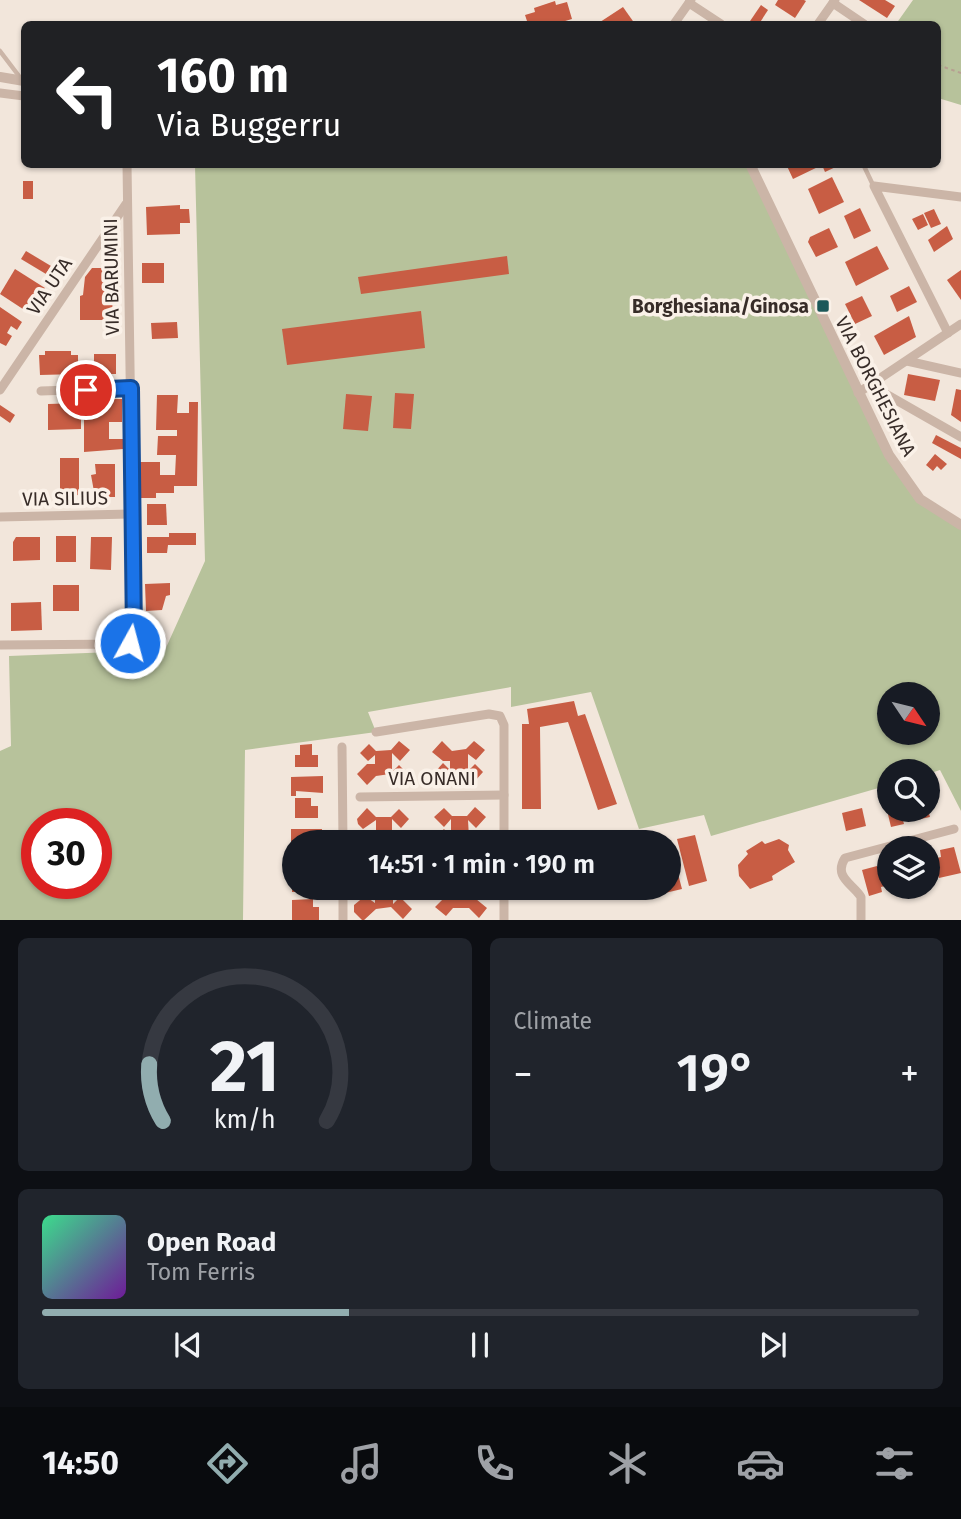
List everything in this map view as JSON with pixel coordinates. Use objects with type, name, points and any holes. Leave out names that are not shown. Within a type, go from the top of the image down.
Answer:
[{"type":"street","points":[[820,21],[834,1],[860,21]]},
{"type":"street","points":[[676,21],[690,2],[716,21]]},
{"type":"street","points":[[0,78],[21,81]]},
{"type":"street","points":[[0,93],[21,96]]},
{"type":"street","name":"VIA BARUMINI","points":[[0,645],[127,644],[132,641],[127,168]]},
{"type":"street","name":"VIA BORGHESIANA","points":[[752,168],[889,455],[910,487],[934,510],[961,525]]},
{"type":"street","points":[[874,186],[961,197]]},
{"type":"street","points":[[874,186],[948,333]]},
{"type":"street","name":"VIA UTA","points":[[0,390],[127,202]]},
{"type":"street","points":[[858,393],[961,324]]},
{"type":"street","points":[[907,361],[961,373]]},
{"type":"street","points":[[870,385],[961,437]]},
{"type":"street","points":[[41,391],[131,388]]},
{"type":"street","name":"VIA SILIUS","points":[[0,517],[130,514]]},
{"type":"street","points":[[376,732],[497,714],[503,723],[504,830]]},
{"type":"street","points":[[342,747],[343,830]]},
{"type":"street","name":"VIA ONANI","points":[[360,797],[504,795]]},
{"type":"street","points":[[861,920],[861,897],[846,883],[842,873],[845,858],[954,829]]},
{"type":"street","points":[[343,900],[343,920]]},
{"type":"street","points":[[504,900],[504,920]]},
{"type":"lane","points":[[0,51],[21,77]]},
{"type":"lane","points":[[865,168],[874,186]]},
{"type":"path","points":[[941,66],[961,73]]},
{"type":"green space","points":[[913,0],[961,0],[961,105],[941,99],[941,21],[898,21]]},
{"type":"green space","points":[[195,168],[751,168],[906,483],[961,525],[961,811],[940,770],[940,759],[877,759],[877,788],[711,836],[704,815],[639,829],[591,692],[511,707],[511,687],[368,712],[376,732],[245,750],[243,920],[0,920],[0,751],[11,746],[9,656],[165,650],[205,561]]},
{"type":"building","points":[[778,0],[806,1],[795,18],[775,5]]},
{"type":"building","points":[[859,0],[885,0],[895,6],[887,18]]},
{"type":"building","points":[[555,1],[556,5],[567,2],[572,19],[527,21],[525,15],[535,12],[534,8]]},
{"type":"building","points":[[761,5],[768,10],[761,21],[750,21]]},
{"type":"building","points":[[623,7],[633,21],[602,21]]},
{"type":"building","points":[[788,168],[816,168],[793,179]]},
{"type":"building","points":[[832,177],[844,202],[819,214],[808,189]]},
{"type":"building","points":[[23,181],[33,181],[33,199],[23,199]]},
{"type":"building","points":[[180,205],[180,209],[189,209],[190,223],[180,223],[180,234],[147,235],[146,207]]},
{"type":"building","points":[[860,208],[871,231],[854,239],[844,216]]},
{"type":"building","points":[[934,209],[941,224],[931,228],[924,213]]},
{"type":"building","points":[[923,214],[928,225],[918,230],[912,219]]},
{"type":"building","points":[[947,226],[953,239],[934,252],[928,240]]},
{"type":"building","points":[[829,228],[838,247],[816,257],[808,242],[810,237]]},
{"type":"building","points":[[877,246],[889,269],[856,286],[845,262]]},
{"type":"building","points":[[26,251],[51,266],[46,274],[21,259]]},
{"type":"building","points":[[507,256],[509,274],[361,294],[358,277]]},
{"type":"building","points":[[142,263],[164,263],[164,283],[142,283]]},
{"type":"building","points":[[92,268],[118,268],[118,286],[113,286],[112,320],[80,320],[80,296],[83,295],[85,277]]},
{"type":"building","points":[[15,269],[45,288],[29,313],[0,294]]},
{"type":"building","points":[[961,270],[961,300],[947,280]]},
{"type":"building","points":[[909,286],[917,302],[897,312],[890,296]]},
{"type":"building","points":[[862,296],[872,316],[855,324],[845,304]]},
{"type":"building","points":[[0,307],[22,322],[17,330],[11,326],[7,333],[12,336],[6,346],[0,343]]},
{"type":"building","points":[[421,311],[425,348],[287,365],[282,329]]},
{"type":"building","points":[[909,316],[916,337],[884,355],[874,336]]},
{"type":"building","points":[[177,322],[178,338],[152,339],[151,323]]},
{"type":"building","points":[[45,351],[71,351],[71,355],[78,355],[78,374],[40,375],[39,355],[45,355]]},
{"type":"building","points":[[94,354],[116,354],[116,374],[94,374]]},
{"type":"building","points":[[908,374],[940,380],[935,401],[904,395]]},
{"type":"building","points":[[956,389],[961,390],[961,422],[951,415]]},
{"type":"building","points":[[395,393],[414,394],[411,429],[393,428]]},
{"type":"building","points":[[346,394],[372,396],[368,431],[343,429]]},
{"type":"building","points":[[157,395],[178,395],[177,413],[189,413],[189,402],[198,402],[197,486],[174,486],[174,493],[156,493],[156,498],[139,498],[139,462],[160,462],[160,475],[175,475],[176,455],[157,455],[158,436],[177,436],[177,430],[156,430]]},
{"type":"building","points":[[106,399],[122,399],[122,422],[109,422],[109,439],[123,439],[123,449],[84,452],[84,402],[106,402]]},
{"type":"building","points":[[81,403],[81,429],[48,430],[48,404]]},
{"type":"building","points":[[0,405],[15,415],[10,423],[0,416]]},
{"type":"building","points":[[936,435],[961,448],[961,459],[932,443]]},
{"type":"building","points":[[935,454],[947,464],[941,470],[937,466],[933,471],[926,465]]},
{"type":"building","points":[[60,458],[79,458],[79,495],[60,496]]},
{"type":"building","points":[[95,464],[115,464],[115,497],[95,497],[91,475],[96,474]]},
{"type":"building","points":[[147,504],[166,504],[167,525],[147,525]]},
{"type":"building","points":[[169,533],[196,533],[196,545],[168,545],[167,553],[147,553],[147,537],[169,537]]},
{"type":"building","points":[[56,536],[76,536],[76,562],[56,562]]},
{"type":"building","points":[[16,537],[40,537],[40,560],[13,561],[13,542]]},
{"type":"building","points":[[91,537],[112,537],[111,570],[90,569]]},
{"type":"building","points":[[170,583],[170,595],[166,596],[162,610],[146,611],[145,584]]},
{"type":"building","points":[[53,585],[79,585],[79,611],[53,611]]},
{"type":"building","points":[[41,602],[42,630],[11,631],[11,603]]},
{"type":"building","points":[[574,701],[578,716],[585,714],[617,804],[598,810],[568,722],[540,727],[541,809],[522,809],[522,724],[529,724],[527,709]]},
{"type":"building","points":[[399,741],[410,750],[400,761],[392,753],[392,772],[399,765],[408,774],[399,782],[390,774],[376,776],[367,785],[357,774],[367,764],[375,764],[375,755],[368,761],[360,753],[369,744],[376,751],[391,750]]},
{"type":"building","points":[[442,741],[452,751],[466,749],[474,741],[485,750],[476,760],[468,754],[468,771],[475,764],[483,772],[475,781],[467,773],[452,773],[443,782],[434,773],[443,763],[450,770],[450,761],[443,761],[432,752]]},
{"type":"building","points":[[312,744],[312,755],[318,755],[318,767],[295,767],[295,755],[300,755],[300,745]]},
{"type":"building","points":[[323,776],[323,793],[296,791],[296,796],[291,796],[291,777]]},
{"type":"building","points":[[295,798],[311,798],[311,806],[318,806],[318,818],[295,818]]},
{"type":"building","points":[[475,807],[486,817],[476,828],[468,820],[469,830],[451,830],[451,819],[444,827],[434,817],[444,808],[452,816],[467,816]]},
{"type":"building","points":[[367,808],[376,817],[391,817],[399,809],[409,819],[401,828],[392,819],[392,830],[376,830],[376,820],[363,829],[357,819]]},
{"type":"building","points":[[862,808],[866,826],[846,831],[842,813]]},
{"type":"building","points":[[890,822],[903,822],[904,824],[891,827]]},
{"type":"building","points":[[291,829],[322,829],[322,830]]},
{"type":"building","points":[[695,835],[707,881],[689,886],[681,855],[681,838]]},
{"type":"building","points":[[779,839],[789,845],[788,850],[795,862],[772,876],[773,880],[750,889],[739,876],[738,865],[748,854],[746,851],[762,841],[765,844]]},
{"type":"building","points":[[954,847],[961,873],[940,878],[940,850]]},
{"type":"building","points":[[877,866],[877,894],[869,896],[862,870]]},
{"type":"building","points":[[292,900],[313,900],[313,907],[319,907],[319,920],[292,920]]},
{"type":"building","points":[[360,900],[375,903],[375,900],[393,900],[393,904],[397,900],[403,900],[412,909],[403,919],[391,907],[376,909],[362,920],[354,912],[354,905]]},
{"type":"building","points":[[442,900],[477,900],[487,908],[479,918],[469,908],[453,908],[446,916],[435,907]]},
{"type":"place","name":"Borghesiana/Ginosa","points":[[823,306]]},
{"type":"route","points":[[86,390],[131,388],[130,514],[134,638],[130,643]]}]
